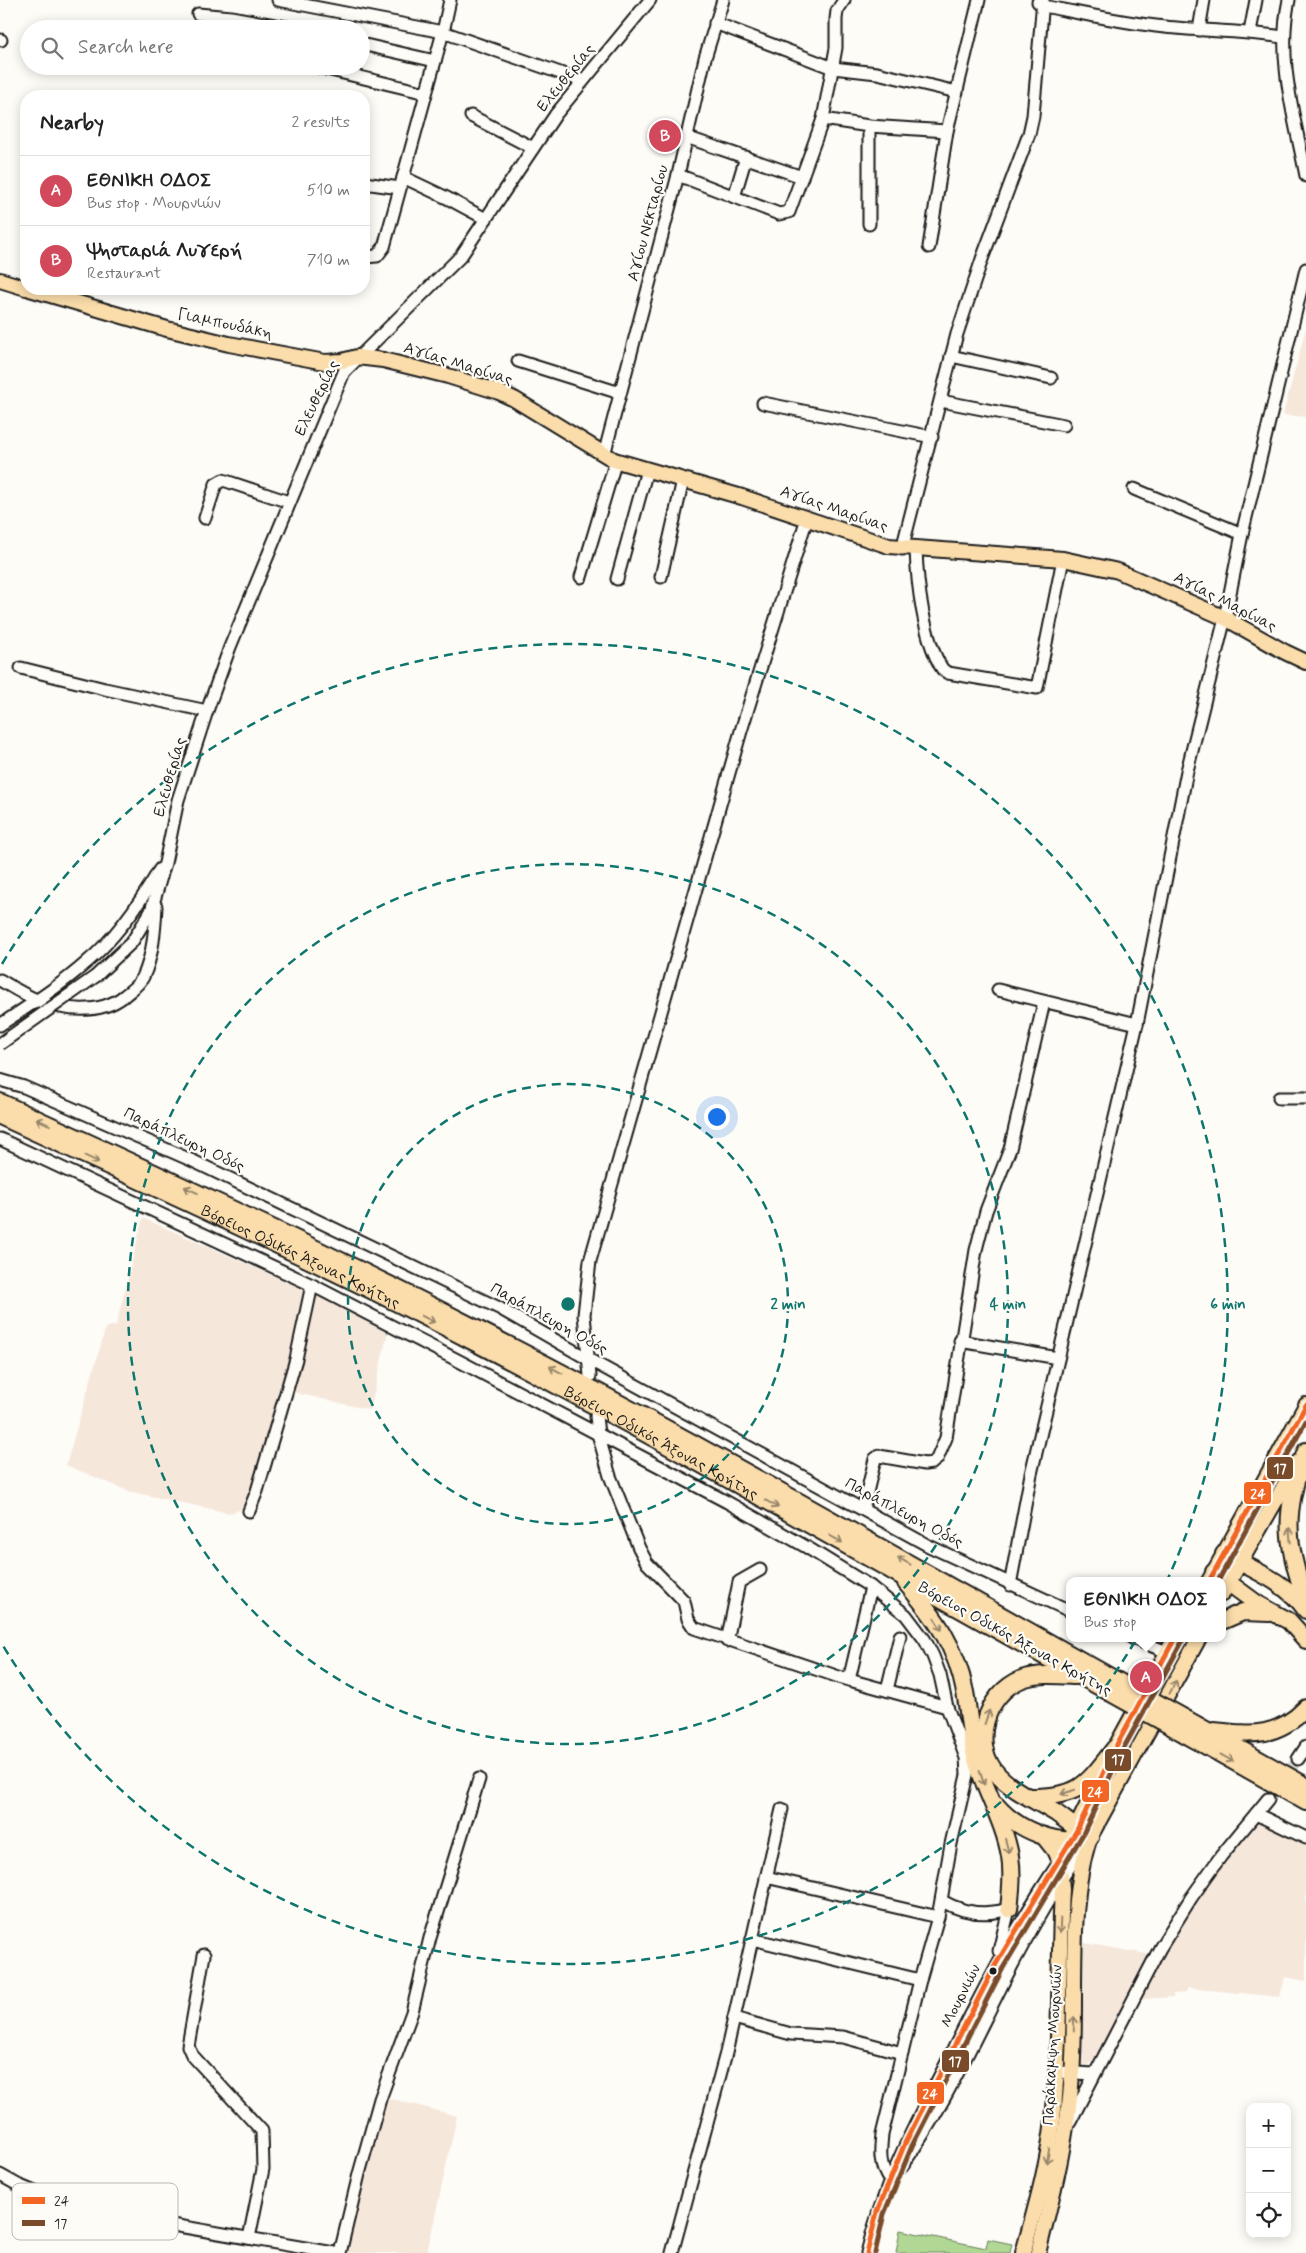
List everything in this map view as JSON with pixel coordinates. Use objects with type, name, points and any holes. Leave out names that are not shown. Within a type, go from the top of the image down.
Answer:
[{"type":"highway","name":"Βόρειος Οδικός Άξονας Κρήτης","points":[[0,1102],[323,1251],[481,1331],[676,1434],[1186,1727],[1306,1802]]},
{"type":"highway","name":"Βόρειος Οδικός Άξονας Κρήτης","points":[[0,1116],[318,1264],[474,1342],[669,1445],[1080,1676],[1112,1686]]},
{"type":"highway","points":[[1306,1449],[1293,1489],[1289,1521],[1292,1556],[1306,1599]]},
{"type":"highway","points":[[1224,1554],[1278,1583],[1306,1610]]},
{"type":"highway","points":[[896,1572],[932,1614],[958,1663],[965,1690],[975,1755],[1010,1855],[1012,1872],[1009,1909]]},
{"type":"highway","points":[[1226,1588],[1289,1621],[1306,1640]]},
{"type":"highway","points":[[1226,1619],[1243,1612],[1275,1613]]},
{"type":"highway","points":[[1079,1836],[1030,1797],[998,1775],[988,1758],[984,1735],[987,1713],[998,1696],[1022,1679],[1042,1675],[1080,1676]]},
{"type":"highway","points":[[1208,1731],[1259,1734],[1286,1725],[1306,1708]]},
{"type":"highway","name":"Βόρειος Οδικός Άξονας Κρήτης","points":[[1186,1727],[1208,1731],[1306,1786]]},
{"type":"highway","points":[[1030,1797],[1058,1795],[1080,1788],[1089,1781],[1115,1748]]},
{"type":"highway","points":[[991,1800],[1009,1818],[1044,1836],[1055,1850],[1061,1869]]},
{"type":"highway","points":[[1044,1836],[1079,1836]]},
{"type":"main road","points":[[0,280],[20,286]]},
{"type":"main road","name":"Γιαμπουδάκη","points":[[51,295],[167,329],[229,344],[325,362],[357,358]]},
{"type":"main road","name":"Αγίας Μαρίνας","points":[[357,358],[371,358],[392,362],[448,376],[499,392],[531,408],[610,458],[807,518],[875,542],[909,549],[1063,559],[1118,571],[1136,577],[1225,618],[1306,662]]},
{"type":"main road","points":[[1211,1576],[1306,1405]]},
{"type":"main road","points":[[1226,1586],[1306,1449]]},
{"type":"main road","name":"Μουρνιών","points":[[1061,1869],[1079,1836],[1115,1748],[1173,1642]]},
{"type":"main road","points":[[1079,1836],[1197,1642]]},
{"type":"main road","name":"Παράκαμψη Μουρνιών","points":[[1038,2253],[1060,2165],[1067,2127],[1072,2073],[1076,1910],[1085,1852],[1079,1836]]},
{"type":"main road","name":"Παράκαμψη Μουρνιών","points":[[1023,2253],[1047,2162],[1057,2072],[1061,1869]]},
{"type":"street","points":[[278,0],[443,32],[583,81]]},
{"type":"street","points":[[370,257],[377,256],[384,247],[450,0]]},
{"type":"street","name":"Ελευθερίας","points":[[157,894],[166,861],[178,800],[207,711],[230,647],[344,372],[449,269],[468,247],[533,148],[583,81],[650,0]]},
{"type":"street","name":"Αγίου Νεκταρίου","points":[[581,577],[610,458],[620,393],[678,175],[715,22],[724,0]]},
{"type":"street","points":[[678,175],[784,214],[789,212],[823,119],[833,68],[837,11],[844,0]]},
{"type":"street","points":[[929,248],[947,131],[979,0]]},
{"type":"street","points":[[1199,30],[1204,0]]},
{"type":"street","points":[[1250,32],[1256,0]]},
{"type":"street","points":[[1289,0],[1283,37],[1306,176]]},
{"type":"street","points":[[1063,559],[1037,688],[948,673],[943,670],[927,631],[909,549],[951,356],[982,259],[1029,134],[1033,116],[1041,2],[1108,19],[1199,30],[1250,32],[1283,37]]},
{"type":"street","points":[[198,14],[248,20]]},
{"type":"street","points":[[715,22],[833,68],[877,73],[957,92]]},
{"type":"street","points":[[370,46],[435,61]]},
{"type":"street","points":[[351,75],[426,93]]},
{"type":"street","points":[[471,116],[533,148]]},
{"type":"street","points":[[823,119],[870,126],[947,131]]},
{"type":"street","points":[[870,126],[870,224]]},
{"type":"street","points":[[686,137],[802,177]]},
{"type":"street","points":[[734,197],[746,157]]},
{"type":"street","points":[[370,183],[401,183],[447,198],[486,219]]},
{"type":"street","points":[[1010,1585],[1031,1474],[1137,1024],[1187,771],[1225,618],[1242,534],[1291,339],[1306,269]]},
{"type":"street","points":[[951,356],[1051,378]]},
{"type":"street","points":[[518,361],[620,393]]},
{"type":"street","points":[[941,401],[1064,425]]},
{"type":"street","points":[[763,403],[932,437]]},
{"type":"street","points":[[616,579],[647,470]]},
{"type":"street","points":[[205,518],[216,484],[223,480],[289,502]]},
{"type":"street","points":[[661,577],[682,480]]},
{"type":"street","points":[[1134,489],[1242,534]]},
{"type":"street","points":[[590,1376],[584,1315],[590,1261],[741,731],[807,518]]},
{"type":"street","points":[[22,668],[105,689],[207,711]]},
{"type":"street","points":[[0,1024],[37,1000],[88,962],[118,932],[166,861]]},
{"type":"street","points":[[0,1044],[96,976],[132,942],[146,920],[157,894]]},
{"type":"street","points":[[0,980],[37,1000],[73,1008],[102,1008],[117,1002],[135,988],[147,968],[154,930],[157,894]]},
{"type":"street","points":[[998,990],[1137,1024]]},
{"type":"street","points":[[863,1510],[875,1459],[879,1456],[925,1464],[932,1463],[937,1459],[946,1438],[971,1271],[980,1230],[1010,1149],[1044,1002]]},
{"type":"street","name":"Παράπλευρη Οδός","points":[[0,1080],[24,1087],[193,1161],[499,1308],[588,1359],[929,1546],[1066,1609]]},
{"type":"street","points":[[1280,1098],[1306,1098]]},
{"type":"street","points":[[0,1139],[312,1286],[728,1502],[808,1548],[871,1588],[906,1615],[925,1640],[940,1675],[947,1707],[966,1758],[967,1775],[942,1901],[920,1980],[882,2135],[880,2149],[883,2171],[890,2181],[878,2212],[868,2253]]},
{"type":"street","points":[[249,1511],[257,1491],[296,1359],[312,1286]]},
{"type":"street","points":[[960,1341],[1058,1358]]},
{"type":"street","points":[[596,1416],[598,1434],[610,1476],[639,1548],[647,1563],[681,1596],[687,1608],[691,1625],[694,1628],[727,1641],[849,1680],[947,1707]]},
{"type":"street","points":[[727,1641],[739,1582],[760,1570]]},
{"type":"street","points":[[849,1680],[871,1588]]},
{"type":"street","points":[[887,1690],[900,1636]]},
{"type":"street","points":[[1142,1642],[1167,1652]]},
{"type":"street","points":[[1298,1759],[1306,1747]]},
{"type":"street","points":[[340,2253],[380,2099],[412,2012],[430,1938],[479,1779]]},
{"type":"street","points":[[1067,2127],[1160,1948],[1220,1856],[1268,1799]]},
{"type":"street","points":[[672,2253],[734,2018],[782,1809]]},
{"type":"street","points":[[1256,1814],[1306,1838]]},
{"type":"street","name":"Μουρνιών","points":[[890,2181],[915,2148],[958,2073],[1079,1836]]},
{"type":"street","name":"Μουρνιών","points":[[890,2181],[905,2143],[996,1964],[1061,1869]]},
{"type":"street","points":[[766,1877],[938,1917]]},
{"type":"street","points":[[942,1901],[955,1908],[969,1911],[998,1912],[1009,1909],[996,1964]]},
{"type":"street","points":[[752,1939],[920,1980]]},
{"type":"street","points":[[204,1955],[188,2046],[192,2055],[262,2131],[263,2169],[249,2238]]},
{"type":"street","points":[[734,2018],[791,2034],[843,2037],[902,2053]]},
{"type":"street","points":[[1057,2072],[1094,2074]]},
{"type":"street","points":[[0,2175],[13,2183]]},
{"type":"street","points":[[178,2226],[334,2253]]},
{"type":"shaded area","points":[[1306,328],[1306,417],[1283,415]]},
{"type":"shaded area","points":[[143,1218],[306,1290],[388,1332],[370,1410],[279,1389],[248,1503],[240,1510],[229,1513],[128,1491],[66,1465],[106,1327],[116,1326]]},
{"type":"shaded area","points":[[1257,1821],[1306,1846],[1306,1981],[1285,1977],[1280,1997],[1188,1988],[1185,1993],[1173,1994],[1173,1997],[1127,2000],[1093,2061],[1087,2066],[1078,2067],[1078,1942],[1159,1956],[1227,1854]]},
{"type":"shaded area","points":[[380,2099],[397,2100],[457,2116],[427,2253],[341,2253]]},
{"type":"green space","points":[[900,2230],[986,2248],[988,2239],[1012,2244],[1010,2253],[896,2253]]},
{"type":"tunnel","points":[[1268,1799],[1298,1759]]},
{"type":"transit line","name":"24","points":[[1211,1577],[1306,1405]]},
{"type":"transit line","name":"17","points":[[1220,1577],[1306,1421]]},
{"type":"transit line","name":"24","points":[[867,2253],[877,2212],[905,2143],[996,1964],[1077,1830],[1115,1748],[1173,1642]]},
{"type":"transit line","name":"17","points":[[875,2253],[884,2214],[912,2146],[1003,1968],[1083,1834],[1122,1751],[1182,1642]]},
{"type":"place","name":"Ψησταριά Λυγερή","points":[[665,136]]},
{"type":"place","name":"ΕΘΝΙΚΗ ΟΔΟΣ","points":[[1146,1677]]}]
